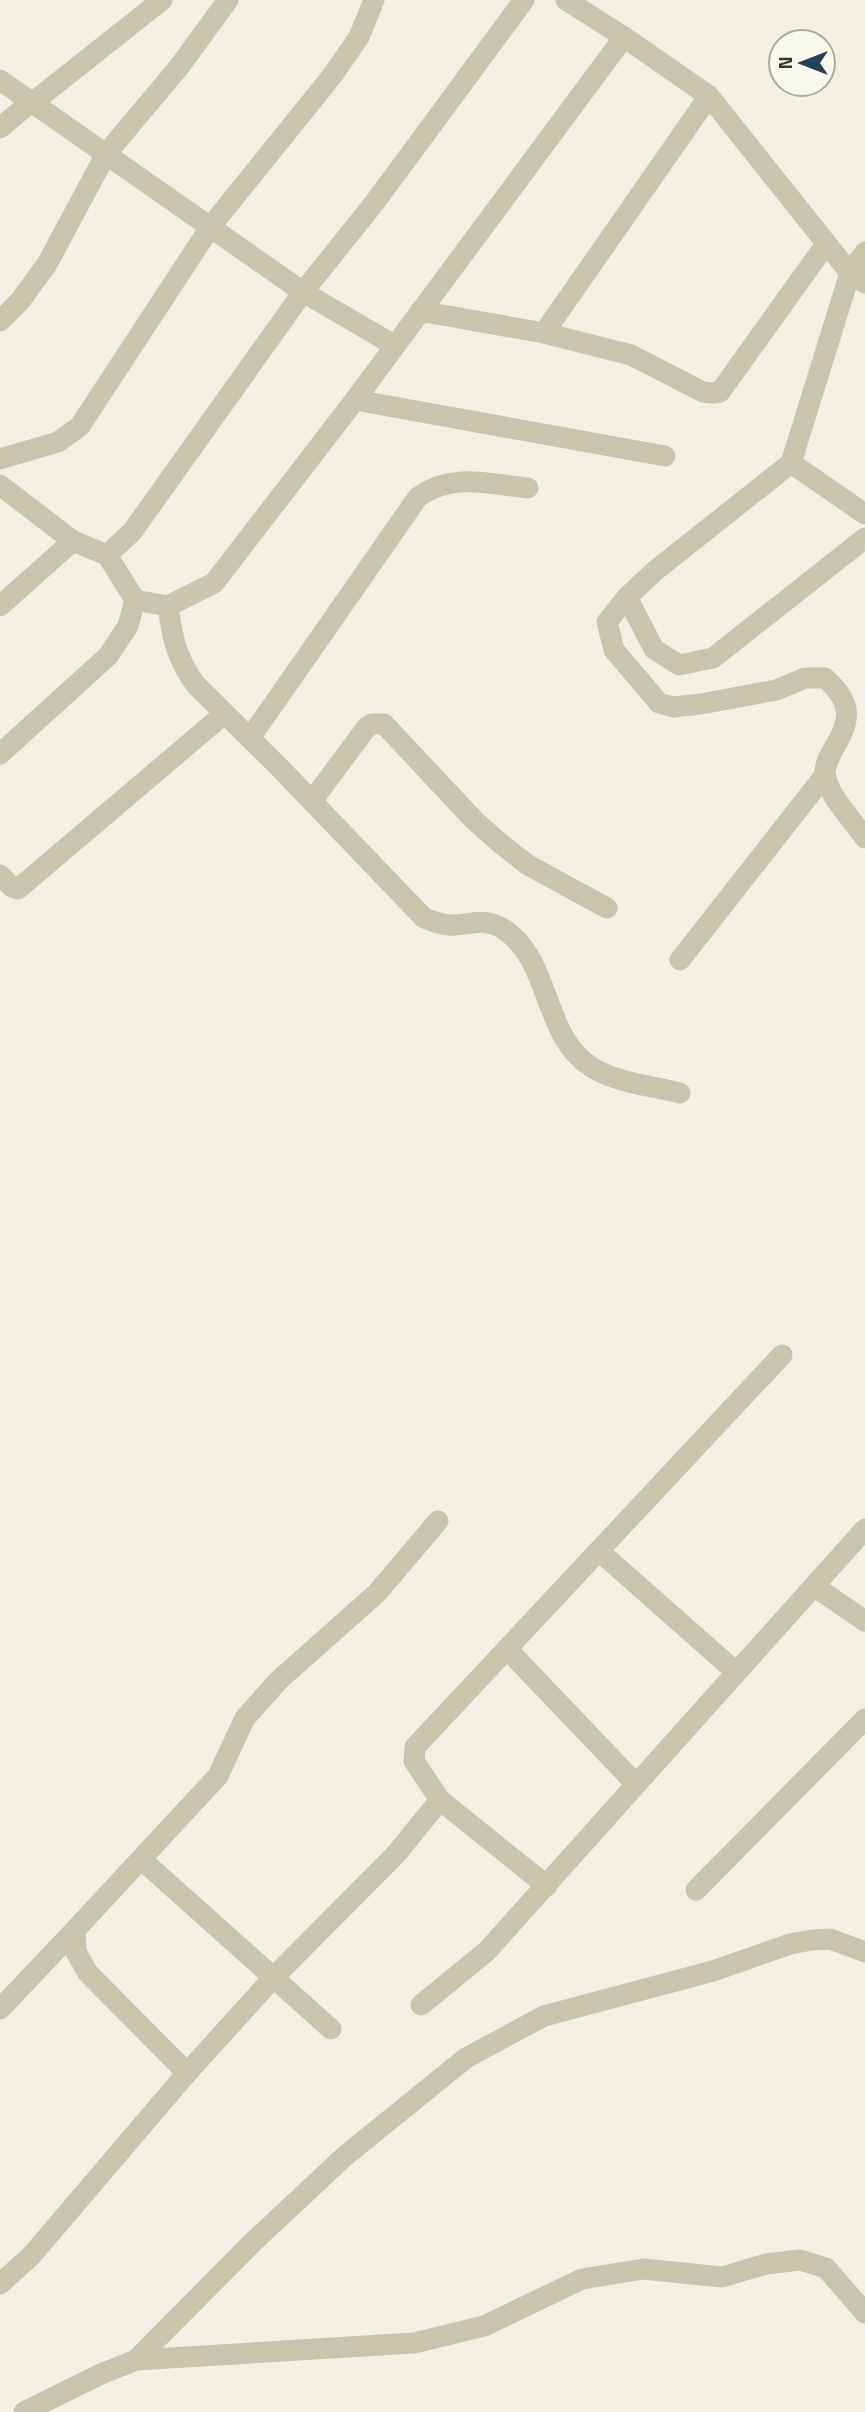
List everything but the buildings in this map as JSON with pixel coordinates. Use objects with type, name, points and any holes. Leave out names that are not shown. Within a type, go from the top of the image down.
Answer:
[{"type":"street","points":[[0,128],[162,0]]},
{"type":"street","points":[[0,321],[20,301],[47,264],[106,154],[179,67],[228,0]]},
{"type":"street","points":[[0,459],[58,442],[79,426],[211,226],[332,76],[359,37],[374,0]]},
{"type":"street","points":[[107,555],[132,532],[303,292],[375,202],[524,0]]},
{"type":"street","points":[[566,0],[709,96],[826,244],[858,278]]},
{"type":"street","points":[[135,600],[168,606],[214,583],[355,400],[624,37]]},
{"type":"street","points":[[0,80],[303,292],[394,345]]},
{"type":"street","points":[[544,333],[709,96]]},
{"type":"street","points":[[419,311],[544,333],[631,355],[704,392],[720,392],[826,244]]},
{"type":"street","points":[[865,252],[791,463],[656,570],[627,597],[607,622],[614,650],[659,704],[673,707],[701,704],[776,690],[805,678],[825,678],[839,690],[847,709],[845,731],[826,761],[825,775],[834,794],[865,838]]},
{"type":"street","points":[[355,400],[665,456]]},
{"type":"street","points":[[791,463],[865,514]]},
{"type":"street","points":[[250,738],[418,497],[437,485],[454,481],[528,488]]},
{"type":"street","points":[[0,485],[73,541],[107,555],[135,600],[128,626],[108,656],[0,754]]},
{"type":"street","points":[[627,597],[654,649],[679,665],[713,658],[865,538]]},
{"type":"street","points":[[0,606],[73,541]]},
{"type":"street","points":[[168,606],[172,635],[180,662],[197,686],[425,918],[445,925],[485,922],[500,927],[527,952],[564,1038],[585,1063],[608,1075],[680,1093]]},
{"type":"street","points":[[0,875],[18,890],[224,713]]},
{"type":"street","points":[[312,802],[367,727],[384,724],[500,844],[528,865],[607,908]]},
{"type":"street","points":[[680,960],[825,775]]},
{"type":"street","points":[[547,1886],[440,1800],[414,1761],[415,1747],[782,1355]]},
{"type":"street","points":[[0,2009],[218,1776],[245,1718],[279,1680],[377,1592],[438,1521]]},
{"type":"street","points":[[421,2005],[487,1951],[865,1529]]},
{"type":"street","points":[[599,1551],[736,1672]]},
{"type":"street","points":[[814,1586],[865,1621]]},
{"type":"street","points":[[507,1649],[636,1784]]},
{"type":"street","points":[[696,1890],[865,1719]]},
{"type":"street","points":[[0,2284],[31,2256],[187,2073],[273,1978],[397,1854],[440,1800]]},
{"type":"street","points":[[142,1860],[331,2029]]},
{"type":"street","points":[[75,1930],[76,1952],[88,1973],[187,2073]]},
{"type":"street","points":[[136,2360],[253,2242],[345,2156],[466,2058],[544,2017],[713,1971],[790,1944],[830,1939],[865,1952]]},
{"type":"street","points":[[24,2412],[136,2360],[414,2343],[484,2326],[582,2279],[643,2269],[722,2277],[766,2264],[800,2260],[826,2268],[865,2313]]}]
